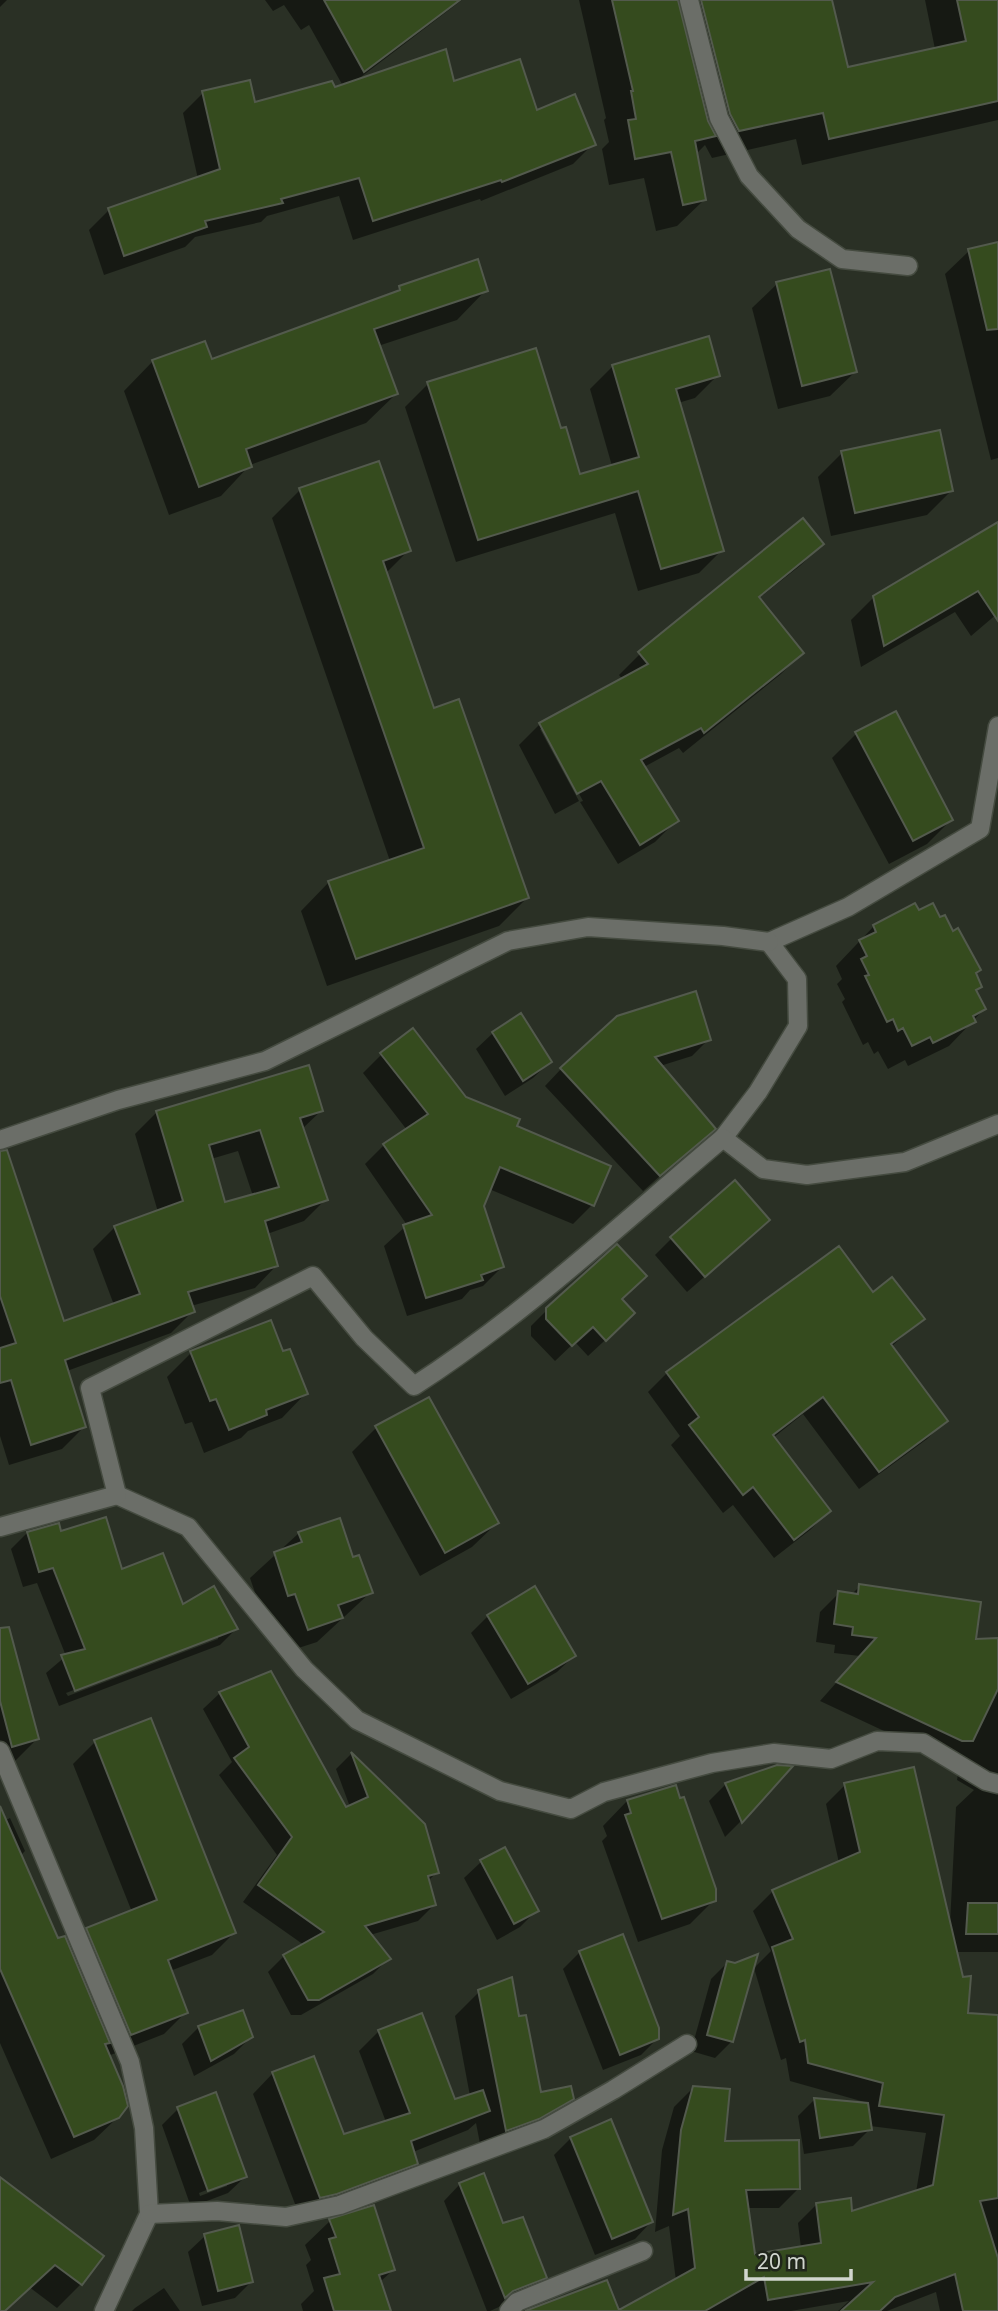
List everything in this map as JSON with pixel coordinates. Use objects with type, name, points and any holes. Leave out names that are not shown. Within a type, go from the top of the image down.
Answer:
[{"type":"street","points":[[689,0],[719,118],[749,176],[798,229],[842,259],[908,266]]},
{"type":"street","points":[[0,1140],[118,1100],[265,1061],[508,941],[588,927],[723,936],[769,942],[848,907],[980,829],[998,726]]},
{"type":"street","points":[[117,1495],[90,1388],[313,1276],[364,1338],[414,1386],[451,1363],[532,1299],[723,1138],[758,1092],[798,1026],[797,979],[769,942]]},
{"type":"street","points":[[723,1138],[762,1169],[807,1175],[905,1162],[998,1124]]},
{"type":"street","points":[[0,1527],[117,1495],[188,1527],[304,1669],[357,1720],[500,1791],[571,1809],[604,1792],[712,1763],[774,1753],[831,1759],[877,1741],[923,1743],[986,1781],[998,1784]]},
{"type":"street","points":[[0,1751],[130,2062],[144,2128],[149,2214],[104,2311]]},
{"type":"street","points":[[149,2214],[217,2211],[286,2217],[340,2204],[544,2129],[613,2090],[687,2043]]},
{"type":"street","points":[[509,2311],[517,2302],[643,2250]]},
{"type":"building","points":[[324,0],[460,0],[364,72]]},
{"type":"building","points":[[612,0],[678,0],[708,121],[716,136],[695,141],[706,200],[683,205],[671,152],[635,159],[628,120],[636,119],[633,91]]},
{"type":"building","points":[[701,0],[832,0],[848,67],[966,41],[957,0],[998,0],[998,101],[829,139],[823,113],[739,131],[730,114]]},
{"type":"building","points":[[446,49],[454,81],[520,59],[537,110],[575,94],[596,145],[502,182],[501,180],[373,221],[359,178],[281,199],[283,203],[205,221],[207,227],[124,256],[108,208],[220,169],[202,91],[250,80],[255,102],[332,81],[335,87]]},
{"type":"building","points":[[998,242],[998,329],[987,330],[968,249]]},
{"type":"building","points":[[478,259],[488,291],[374,329],[398,394],[246,449],[252,467],[199,487],[152,360],[205,341],[212,359],[400,290],[399,286]]},
{"type":"building","points":[[830,269],[857,372],[802,386],[776,282]]},
{"type":"building","points":[[709,336],[720,376],[676,389],[724,551],[661,569],[638,491],[478,540],[427,382],[536,348],[561,428],[566,427],[580,474],[639,457],[612,365]]},
{"type":"building","points":[[940,430],[953,491],[855,513],[841,451]]},
{"type":"building","points":[[379,461],[411,551],[383,561],[434,708],[459,699],[529,898],[356,959],[328,881],[424,848],[299,488]]},
{"type":"building","points":[[803,518],[824,544],[759,597],[804,653],[704,733],[701,728],[641,760],[679,821],[640,845],[601,781],[577,794],[539,723],[648,664],[638,652]]},
{"type":"building","points":[[998,522],[998,621],[978,591],[884,646],[873,596]]},
{"type":"building","points":[[896,711],[953,820],[913,841],[855,732]]},
{"type":"building","points":[[915,903],[919,910],[933,903],[940,917],[945,915],[953,931],[958,928],[981,970],[976,973],[982,987],[976,990],[986,1009],[973,1016],[976,1022],[933,1043],[930,1037],[912,1046],[903,1028],[898,1031],[893,1019],[887,1022],[865,976],[869,975],[861,959],[867,956],[859,940],[876,932],[873,925]]},
{"type":"building","points":[[696,991],[711,1040],[655,1057],[716,1129],[660,1176],[560,1068],[617,1016]]},
{"type":"building","points":[[521,1013],[552,1062],[523,1081],[492,1032]]},
{"type":"building","points":[[413,1028],[466,1097],[520,1119],[517,1126],[611,1166],[594,1206],[500,1167],[484,1206],[504,1267],[481,1275],[483,1280],[426,1298],[403,1225],[432,1215],[383,1144],[428,1114],[380,1053]]},
{"type":"building","points":[[309,1065],[323,1111],[300,1118],[328,1200],[265,1221],[278,1266],[188,1292],[195,1312],[65,1360],[86,1427],[31,1445],[11,1380],[0,1383],[0,1348],[16,1343],[0,1296],[0,1151],[7,1150],[64,1321],[140,1294],[114,1226],[183,1201],[156,1111]],"holes":[[[260,1130],[279,1187],[225,1202],[209,1145]]]},
{"type":"building","points":[[735,1180],[770,1220],[705,1277],[670,1237]]},
{"type":"building","points":[[617,1244],[647,1276],[622,1299],[635,1313],[606,1341],[593,1327],[572,1346],[546,1319],[546,1308]]},
{"type":"building","points":[[839,1246],[873,1292],[892,1277],[925,1319],[891,1344],[948,1421],[879,1472],[823,1397],[773,1435],[831,1511],[794,1540],[753,1487],[743,1495],[689,1425],[699,1417],[666,1372]]},
{"type":"building","points":[[271,1320],[283,1351],[290,1349],[308,1394],[266,1410],[267,1415],[229,1430],[216,1399],[210,1401],[190,1351]]},
{"type":"building","points":[[429,1397],[499,1523],[445,1553],[375,1426]]},
{"type":"building","points":[[106,1517],[122,1569],[163,1553],[183,1604],[214,1586],[238,1629],[75,1691],[61,1655],[85,1649],[53,1568],[39,1572],[27,1532],[59,1523],[61,1531]]},
{"type":"building","points":[[340,1518],[353,1557],[359,1555],[373,1593],[338,1605],[343,1618],[308,1630],[295,1594],[288,1596],[274,1552],[302,1542],[298,1532]]},
{"type":"building","points":[[859,1584],[981,1602],[976,1639],[998,1638],[998,1689],[973,1741],[962,1741],[836,1682],[876,1638],[852,1635],[853,1627],[834,1624],[838,1591],[858,1594]]},
{"type":"building","points":[[535,1586],[576,1656],[528,1684],[487,1615]]},
{"type":"building","points":[[9,1627],[39,1739],[12,1747],[0,1701],[0,1628]]},
{"type":"building","points":[[271,1671],[346,1807],[368,1797],[351,1752],[425,1824],[439,1873],[428,1876],[436,1905],[365,1926],[391,1959],[319,2000],[308,2000],[283,1955],[324,1932],[258,1885],[292,1837],[234,1758],[249,1747],[219,1692]]},
{"type":"building","points":[[151,1718],[236,1933],[168,1960],[188,2013],[131,2035],[86,1928],[157,1900],[94,1740]]},
{"type":"building","points":[[777,1765],[793,1766],[742,1823],[725,1783]]},
{"type":"building","points":[[914,1767],[963,1977],[971,1976],[968,2013],[998,2015],[998,2198],[980,2201],[998,2258],[998,2311],[963,2311],[955,2274],[895,2297],[880,2311],[841,2311],[873,2282],[768,2300],[764,2277],[705,2311],[525,2311],[607,2280],[619,2310],[695,2268],[688,2209],[673,2215],[681,2130],[693,2086],[730,2089],[725,2141],[799,2140],[800,2189],[746,2190],[755,2254],[821,2243],[816,2203],[851,2198],[852,2211],[933,2185],[944,2115],[879,2106],[883,2083],[808,2063],[805,2040],[800,2042],[772,1947],[793,1939],[772,1890],[860,1852],[844,1783]]},
{"type":"building","points":[[676,1785],[680,1798],[684,1797],[716,1889],[716,1901],[662,1919],[625,1815],[631,1813],[627,1800]]},
{"type":"building","points":[[0,1806],[58,1938],[65,1936],[110,2043],[105,2044],[123,2086],[128,2106],[119,2118],[74,2137],[0,1969]]},
{"type":"building","points":[[505,1847],[539,1911],[514,1924],[480,1860]]},
{"type":"building","points":[[968,1903],[998,1903],[998,1934],[966,1934]]},
{"type":"building","points":[[623,1934],[659,2028],[659,2039],[620,2055],[579,1951]]},
{"type":"building","points":[[758,1954],[733,2042],[707,2035],[727,1961],[735,1963]]},
{"type":"building","points":[[512,1977],[519,2016],[526,2015],[541,2092],[571,2086],[574,2099],[539,2119],[506,2131],[478,1990]]},
{"type":"building","points":[[243,2010],[253,2037],[211,2061],[198,2026]]},
{"type":"building","points":[[422,2013],[455,2099],[483,2090],[490,2111],[411,2141],[418,2164],[320,2198],[272,2072],[314,2056],[344,2134],[410,2113],[378,2030]]},
{"type":"building","points":[[216,2092],[247,2177],[208,2191],[177,2107]]},
{"type":"building","points":[[814,2098],[868,2103],[872,2130],[820,2138]]},
{"type":"building","points":[[611,2119],[653,2222],[612,2239],[570,2137]]},
{"type":"building","points":[[484,2173],[503,2223],[523,2217],[547,2278],[513,2291],[505,2298],[459,2183]]},
{"type":"building","points":[[0,2177],[104,2256],[82,2285],[55,2265],[5,2311],[0,2311]]},
{"type":"building","points":[[374,2205],[395,2270],[379,2275],[391,2311],[334,2311],[324,2278],[340,2274],[329,2239],[336,2237],[329,2219]]},
{"type":"building","points":[[239,2225],[253,2282],[218,2291],[204,2234]]}]
